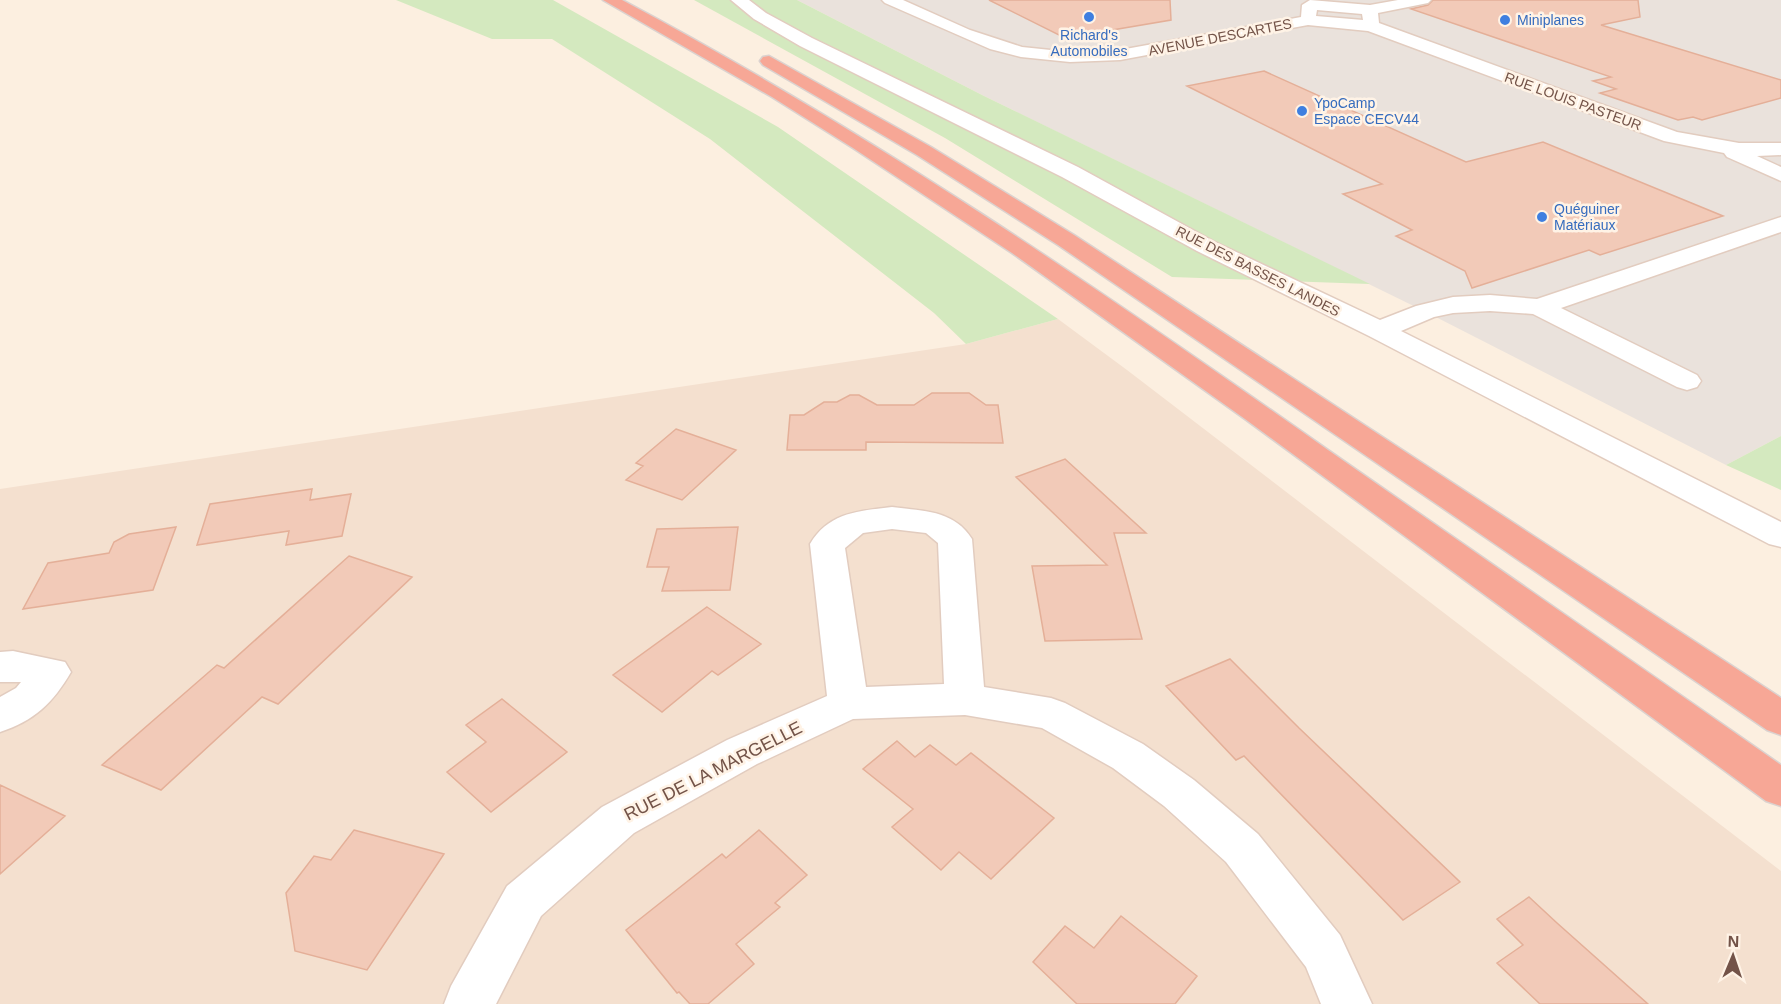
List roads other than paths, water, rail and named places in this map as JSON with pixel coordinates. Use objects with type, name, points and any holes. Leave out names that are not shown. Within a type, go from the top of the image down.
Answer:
[{"type":"highway","points":[[611,0],[711,53],[801,105],[977,218],[1217,385],[1781,788]]},
{"type":"highway","points":[[751,52],[914,145],[1066,240],[1781,719]]},
{"type":"street","name":"RUE DES BASSES LANDES","points":[[740,0],[760,16],[806,42],[1070,172],[1205,246],[1379,330],[1781,536]]},
{"type":"street","points":[[766,0],[875,75]]},
{"type":"street","name":"AVENUE DESCARTES","points":[[890,0],[996,45],[1022,52],[1070,57],[1120,55],[1305,8],[1370,18]]},
{"type":"street","points":[[1370,18],[1423,0]]},
{"type":"street","name":"RUE LOUIS PASTEUR","points":[[1370,18],[1671,137],[1726,149],[1752,151],[1781,149]]},
{"type":"street","points":[[1726,149],[1781,175]]},
{"type":"street","points":[[1539,307],[1781,224]]},
{"type":"street","points":[[1379,330],[1438,308],[1483,303],[1539,307],[1687,381]]},
{"type":"street","points":[[1733,512],[1781,547]]},
{"type":"street","points":[[848,704],[827,544],[853,523],[892,518],[935,523],[955,539],[965,699]]},
{"type":"street","points":[[0,668],[13,666],[51,672],[30,699],[0,716]]},
{"type":"street","name":"RUE DE LA MARGELLE","points":[[469,1004],[524,901],[618,820],[742,752],[848,704],[965,699],[1051,714],[1128,756],[1179,793],[1242,848],[1323,951],[1347,1004]]},
{"type":"place","name":"Richard's Automobiles","points":[[1089,17]]},
{"type":"place","name":"Miniplanes","points":[[1505,20]]},
{"type":"place","name":"YpoCamp Espace CECV44","points":[[1302,111]]},
{"type":"place","name":"Quéguiner Matériaux","points":[[1542,217]]}]
